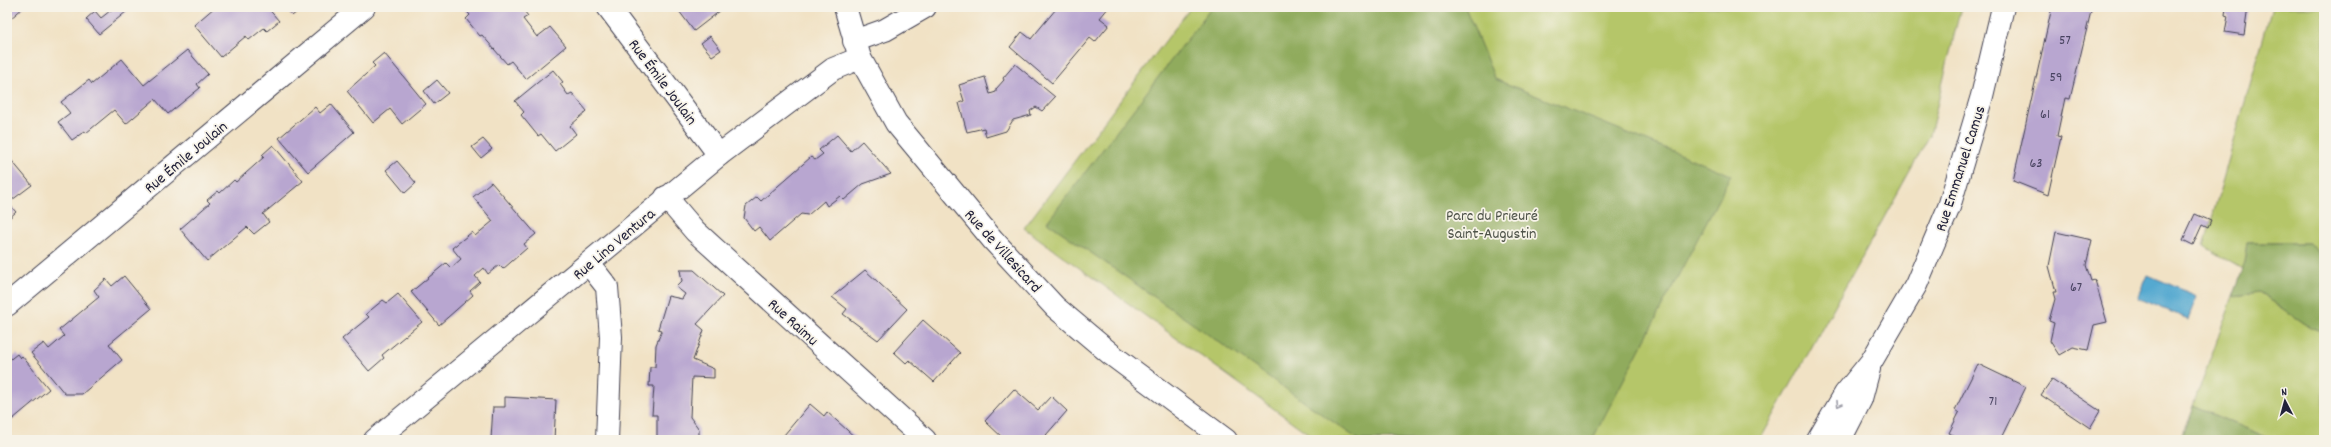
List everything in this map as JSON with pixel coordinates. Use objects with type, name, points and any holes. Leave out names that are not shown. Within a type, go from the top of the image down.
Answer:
[{"type":"street","name":"Rue Émile Joulain","points":[[7,305],[364,7]]},
{"type":"street","name":"Rue Émile Joulain","points":[[608,7],[719,155]]},
{"type":"street","name":"Rue de Villesicard","points":[[845,7],[857,49],[896,123],[993,240],[1055,307],[1112,355],[1226,440]]},
{"type":"street","name":"Rue Lino Ventura","points":[[375,440],[589,264],[666,197],[719,155],[833,69],[857,49],[885,30],[926,7]]},
{"type":"street","name":"Rue Emmanuel Camus","points":[[1818,440],[1845,394],[1871,362],[1916,285],[1949,208],[1982,96],[2003,7]]},
{"type":"street","name":"Rue Raimu","points":[[666,197],[695,231],[925,440]]},
{"type":"street","points":[[589,264],[607,287],[611,337],[607,440]]},
{"type":"street","name":"Rue Emmanuel Camus","points":[[1840,440],[1861,399],[1871,362]]},
{"type":"green space","name":"Parc du Prieuré Saint-Augustin","points":[[1191,7],[1961,7],[1930,135],[1760,440],[1317,440],[1024,228]]},
{"type":"green space","name":"Parc du Prieuré Saint-Augustin","points":[[1212,7],[1465,7],[1495,79],[1731,175],[1592,440],[1359,440],[1047,222]]},
{"type":"green space","points":[[2272,7],[2324,7],[2324,260],[2310,243],[2247,243],[2243,269],[2204,246]]},
{"type":"green space","points":[[2247,243],[2310,243],[2324,260],[2324,332],[2306,325],[2259,293],[2233,296],[2243,269]]},
{"type":"green space","points":[[2259,293],[2306,325],[2324,332],[2324,440],[2273,440],[2193,406],[2233,296]]},
{"type":"green space","points":[[2193,406],[2273,440],[2180,440]]},
{"type":"water","points":[[2148,275],[2197,296],[2188,319],[2138,298]]},
{"type":"building","points":[[7,7],[24,7],[10,19],[7,16]]},
{"type":"building","points":[[115,7],[132,7],[99,34],[86,19],[95,11],[101,18]]},
{"type":"building","points":[[215,7],[267,7],[279,21],[267,31],[264,28],[249,40],[246,36],[221,57],[194,25]]},
{"type":"building","points":[[285,7],[303,7],[292,16]]},
{"type":"building","points":[[463,7],[521,7],[528,16],[523,19],[537,37],[550,27],[566,46],[526,79],[511,61],[507,64],[482,35],[480,36],[466,19],[470,15]]},
{"type":"building","points":[[676,7],[725,7],[694,31]]},
{"type":"building","points":[[1054,7],[1109,7],[1100,18],[1109,25],[1095,42],[1090,38],[1052,83],[1010,47],[1022,32],[1031,39],[1056,9]]},
{"type":"building","points":[[2052,7],[2092,7],[2070,99],[2065,98],[2057,136],[2061,137],[2048,195],[2013,181]]},
{"type":"building","points":[[2226,7],[2248,7],[2244,35],[2225,32],[2228,16],[2225,15]]},
{"type":"building","points":[[710,36],[721,50],[712,56],[701,43]]},
{"type":"building","points":[[187,50],[208,74],[197,84],[200,88],[168,114],[155,99],[126,124],[114,110],[86,133],[85,131],[72,140],[58,122],[70,113],[61,102],[89,80],[92,84],[122,59],[144,85]]},
{"type":"building","points":[[384,53],[426,104],[402,124],[390,109],[373,123],[347,91],[375,66],[372,63]]},
{"type":"building","points":[[1015,64],[1055,97],[1042,111],[1036,107],[1030,111],[1031,115],[1013,120],[1006,131],[986,137],[984,128],[967,132],[959,103],[964,101],[959,85],[985,77],[990,94],[996,92],[996,89],[1004,80],[1003,78]]},
{"type":"building","points":[[553,70],[563,82],[560,84],[568,95],[572,93],[587,111],[570,126],[576,134],[555,151],[541,134],[538,136],[521,115],[524,112],[515,101]]},
{"type":"building","points":[[437,80],[448,93],[434,104],[424,91]]},
{"type":"building","points":[[331,104],[354,132],[308,172],[279,138],[315,107],[320,113]]},
{"type":"building","points":[[837,135],[851,151],[862,141],[891,174],[863,184],[844,200],[840,196],[827,206],[824,201],[808,215],[801,214],[770,241],[759,227],[754,231],[744,218],[746,206],[757,197],[761,201],[811,157],[815,160],[823,154],[819,150]]},
{"type":"building","points":[[483,139],[492,149],[481,158],[472,147]]},
{"type":"building","points":[[273,145],[303,181],[263,214],[269,222],[254,234],[247,227],[207,261],[180,229],[210,203],[207,200],[218,191],[220,193],[234,180],[236,182],[264,157],[262,155]]},
{"type":"building","points":[[7,155],[32,185],[8,203],[16,212],[7,220]]},
{"type":"building","points":[[397,161],[416,183],[405,193],[386,170]]},
{"type":"building","points":[[491,182],[536,234],[524,244],[527,248],[503,269],[499,265],[488,274],[484,268],[475,276],[480,282],[470,291],[473,295],[439,325],[411,292],[446,263],[451,268],[461,259],[452,248],[472,232],[475,236],[493,221],[473,197]]},
{"type":"building","points":[[2195,214],[2211,221],[2208,228],[2202,225],[2193,245],[2183,240]]},
{"type":"building","points":[[2056,232],[2092,240],[2086,265],[2091,281],[2095,280],[2107,322],[2094,325],[2088,350],[2073,347],[2059,355],[2050,341],[2054,323],[2049,321],[2055,299],[2053,292],[2056,292],[2049,266]]},
{"type":"building","points":[[680,270],[694,270],[723,296],[697,324],[704,330],[693,360],[714,369],[714,378],[692,377],[690,417],[699,429],[699,440],[657,440],[657,415],[652,415],[654,386],[649,386],[650,367],[655,367],[656,345],[662,330],[658,329],[668,296],[682,299],[685,294],[676,287],[682,281]]},
{"type":"building","points":[[865,270],[907,309],[878,340],[843,314],[847,309],[832,297]]},
{"type":"building","points":[[124,276],[151,309],[109,344],[122,360],[82,394],[65,394],[31,353],[44,343],[49,349],[64,336],[59,330],[99,297],[94,290],[106,279],[112,286]]},
{"type":"building","points":[[398,294],[422,322],[382,355],[384,358],[369,371],[342,339],[369,317],[366,314],[383,300],[387,303]]},
{"type":"building","points":[[923,320],[960,353],[934,382],[909,360],[906,363],[894,352]]},
{"type":"building","points":[[17,354],[20,358],[22,356],[49,389],[7,424],[7,362]]},
{"type":"building","points":[[1978,364],[2026,387],[2000,440],[1964,440],[1949,433],[1959,413],[1955,410]]},
{"type":"building","points":[[2052,379],[2100,411],[2090,428],[2041,395]]},
{"type":"building","points":[[1014,389],[1038,410],[1051,396],[1067,411],[1046,435],[1052,440],[1005,440],[985,421]]},
{"type":"building","points":[[505,397],[556,400],[554,440],[491,439],[493,407],[505,407]]},
{"type":"building","points":[[810,404],[824,416],[827,412],[857,439],[789,440],[784,435]]}]
